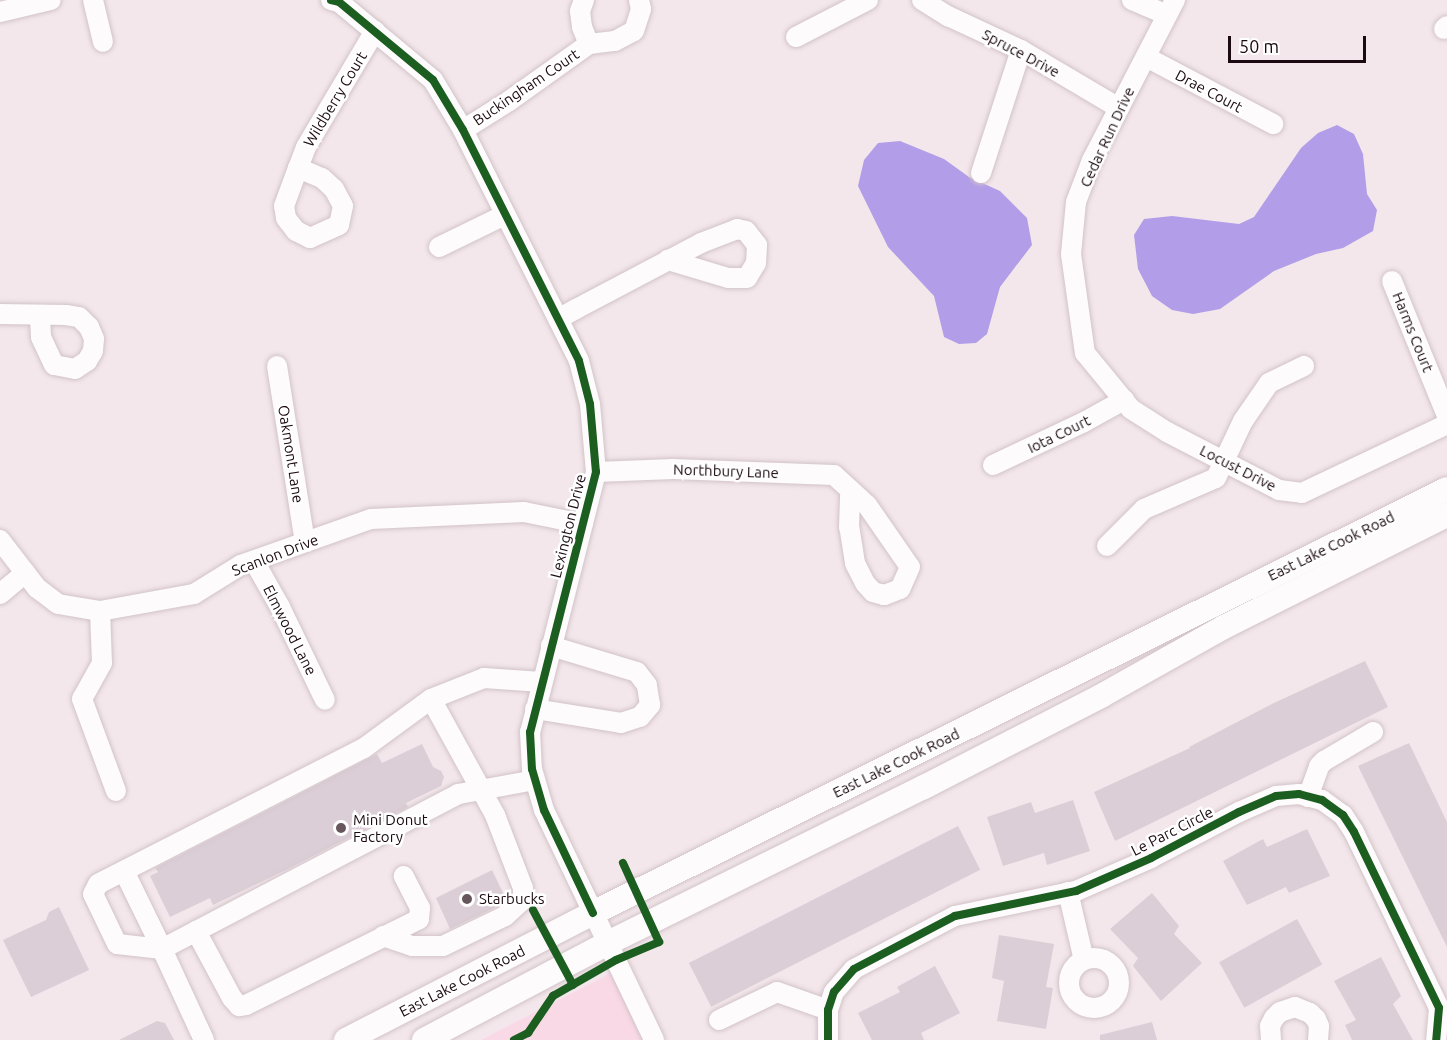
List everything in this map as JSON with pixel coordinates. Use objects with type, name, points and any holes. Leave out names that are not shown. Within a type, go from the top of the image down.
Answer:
[{"type":"main road","name":"East Lake Cook Road","points":[[346,1040],[594,913],[1447,489]]},
{"type":"main road","name":"East Lake Cook Road","points":[[424,1040],[608,943],[924,787],[1101,696],[1224,627],[1447,515]]},
{"type":"street","points":[[0,12],[23,3],[51,0]]},
{"type":"street","points":[[93,0],[103,42]]},
{"type":"street","name":"Buckingham Court","points":[[584,0],[580,11],[582,27],[589,44]]},
{"type":"street","name":"Buckingham Court","points":[[463,130],[509,101],[589,44],[615,40],[634,31],[641,9],[639,0]]},
{"type":"street","points":[[796,37],[868,0]]},
{"type":"street","name":"Spruce Drive","points":[[922,0],[951,8],[1119,108]]},
{"type":"street","points":[[1132,0],[1171,8]]},
{"type":"street","name":"Lexington Drive","points":[[337,1],[434,80],[463,130],[579,361],[590,404],[596,472],[530,732],[535,780],[544,810],[653,1039]]},
{"type":"street","name":"Cedar Run Drive","points":[[1127,404],[1085,353],[1071,254],[1076,202],[1092,160],[1171,8]]},
{"type":"street","name":"Wildberry Court","points":[[298,168],[306,147],[375,31]]},
{"type":"street","points":[[981,173],[1021,50]]},
{"type":"street","name":"Drae Court","points":[[1146,57],[1274,124]]},
{"type":"street","points":[[439,247],[505,215]]},
{"type":"street","points":[[558,319],[668,260]]},
{"type":"street","name":"Harms Court","points":[[1392,281],[1447,416]]},
{"type":"street","points":[[0,314],[40,315]]},
{"type":"street","name":"Oakmont Lane","points":[[277,366],[305,542]]},
{"type":"street","points":[[1107,546],[1144,509],[1216,478],[1243,421],[1269,383],[1304,366]]},
{"type":"street","name":"Locust Drive","points":[[1127,404],[1167,432],[1279,490],[1302,493],[1447,424]]},
{"type":"street","name":"Iota Court","points":[[993,465],[1127,404]]},
{"type":"street","name":"Northbury Lane","points":[[596,472],[673,469],[834,475],[867,505],[910,567],[900,589],[884,595],[873,592],[865,583],[855,563],[849,527],[850,490]]},
{"type":"street","name":"Scanlon Drive","points":[[0,540],[37,588],[58,604],[100,610],[194,594],[241,565],[371,519],[524,512],[583,524]]},
{"type":"street","name":"Elmwood Lane","points":[[254,561],[280,607],[325,700]]},
{"type":"street","points":[[0,594],[25,573]]},
{"type":"street","points":[[100,610],[102,663],[82,699],[116,791]]},
{"type":"street","points":[[535,709],[621,723],[640,717],[650,705],[647,685],[637,672],[551,646]]},
{"type":"street","points":[[535,780],[458,794],[162,949],[117,944],[93,894],[98,884],[364,747],[430,699],[484,678],[542,682]]},
{"type":"street","points":[[383,936],[412,946],[443,946],[505,916],[524,900],[523,888],[495,815],[430,699]]},
{"type":"street","points":[[1308,796],[1324,761],[1373,732]]},
{"type":"street","name":"Le Parc Circle","points":[[828,1040],[828,1010],[834,992],[854,969],[955,916],[1068,892],[1150,858],[1239,812],[1276,796],[1299,794],[1322,800],[1343,815],[1354,832],[1439,1008],[1436,1040]]},
{"type":"street","points":[[124,871],[204,1040]]},
{"type":"street","points":[[196,931],[232,998],[238,1006],[246,1005],[419,919],[420,908],[404,876]]},
{"type":"street","points":[[1068,892],[1084,960]]},
{"type":"street","points":[[719,1020],[777,992],[828,1010]]},
{"type":"street","points":[[1271,1040],[1270,1026],[1274,1018],[1287,1009],[1295,1007],[1310,1013],[1316,1019],[1319,1026],[1318,1040]]},
{"type":"shaded area","points":[[1337,125],[1354,134],[1363,154],[1367,194],[1377,210],[1373,231],[1343,248],[1316,254],[1274,271],[1220,309],[1193,314],[1172,310],[1152,296],[1138,269],[1134,235],[1144,219],[1172,216],[1239,224],[1254,217],[1301,148],[1318,133]]},
{"type":"shaded area","points":[[900,141],[944,159],[969,177],[1000,191],[1027,218],[1032,245],[1000,287],[987,334],[976,343],[959,344],[944,337],[934,296],[888,247],[858,186],[864,160],[878,143]]},
{"type":"shaded area","points":[[613,972],[647,1040],[481,1040]]},
{"type":"building","points":[[1365,661],[1388,707],[1115,841],[1094,792],[1190,748],[1276,702]]},
{"type":"building","points":[[1409,743],[1447,822],[1447,947],[1358,766]]},
{"type":"building","points":[[422,744],[433,767],[441,771],[444,777],[441,786],[406,803],[408,807],[288,869],[213,905],[210,898],[170,917],[150,876],[158,872],[155,868],[377,754],[382,763]]},
{"type":"building","points":[[1073,800],[1090,851],[1047,865],[1044,853],[1003,866],[987,817],[1031,802],[1035,813]]},
{"type":"building","points":[[958,826],[980,870],[711,1007],[689,963]]},
{"type":"building","points":[[1307,829],[1330,876],[1289,893],[1286,887],[1247,905],[1223,861],[1263,839],[1267,847]]},
{"type":"building","points":[[492,870],[506,899],[498,906],[450,929],[436,898]]},
{"type":"building","points":[[1152,893],[1179,926],[1174,934],[1202,963],[1161,1001],[1133,966],[1138,958],[1110,929]]},
{"type":"building","points":[[59,907],[89,970],[31,997],[3,940],[46,920],[49,912]]},
{"type":"building","points":[[1297,919],[1322,964],[1244,1008],[1219,962]]},
{"type":"building","points":[[999,935],[1054,944],[1046,987],[1053,988],[1046,1029],[997,1021],[1004,981],[992,978]]},
{"type":"building","points":[[1381,957],[1401,996],[1393,1004],[1413,1040],[1352,1040],[1345,1025],[1356,1020],[1334,981]]},
{"type":"building","points":[[935,966],[960,1013],[921,1033],[924,1040],[872,1040],[858,1013],[900,992],[897,987]]},
{"type":"building","points":[[157,1021],[165,1023],[174,1040],[119,1040]]},
{"type":"building","points":[[1152,1022],[1157,1040],[1100,1040],[1100,1035]]},
{"type":"cycle path","points":[[331,0],[339,2],[433,80],[463,130],[579,361],[590,404],[596,472],[530,732],[532,769],[544,810],[593,913]]},
{"type":"cycle path","points":[[828,1040],[828,1010],[834,992],[854,969],[955,916],[1076,891],[1151,858],[1239,812],[1276,796],[1299,794],[1322,800],[1343,815],[1354,832],[1439,1008],[1436,1040]]},
{"type":"cycle path","points":[[514,1040],[528,1033],[553,996],[616,960],[659,942],[623,863]]},
{"type":"cycle path","points":[[533,910],[573,985]]},
{"type":"place","name":"Mini Donut Factory","points":[[341,828]]},
{"type":"place","name":"Starbucks","points":[[467,899]]}]
